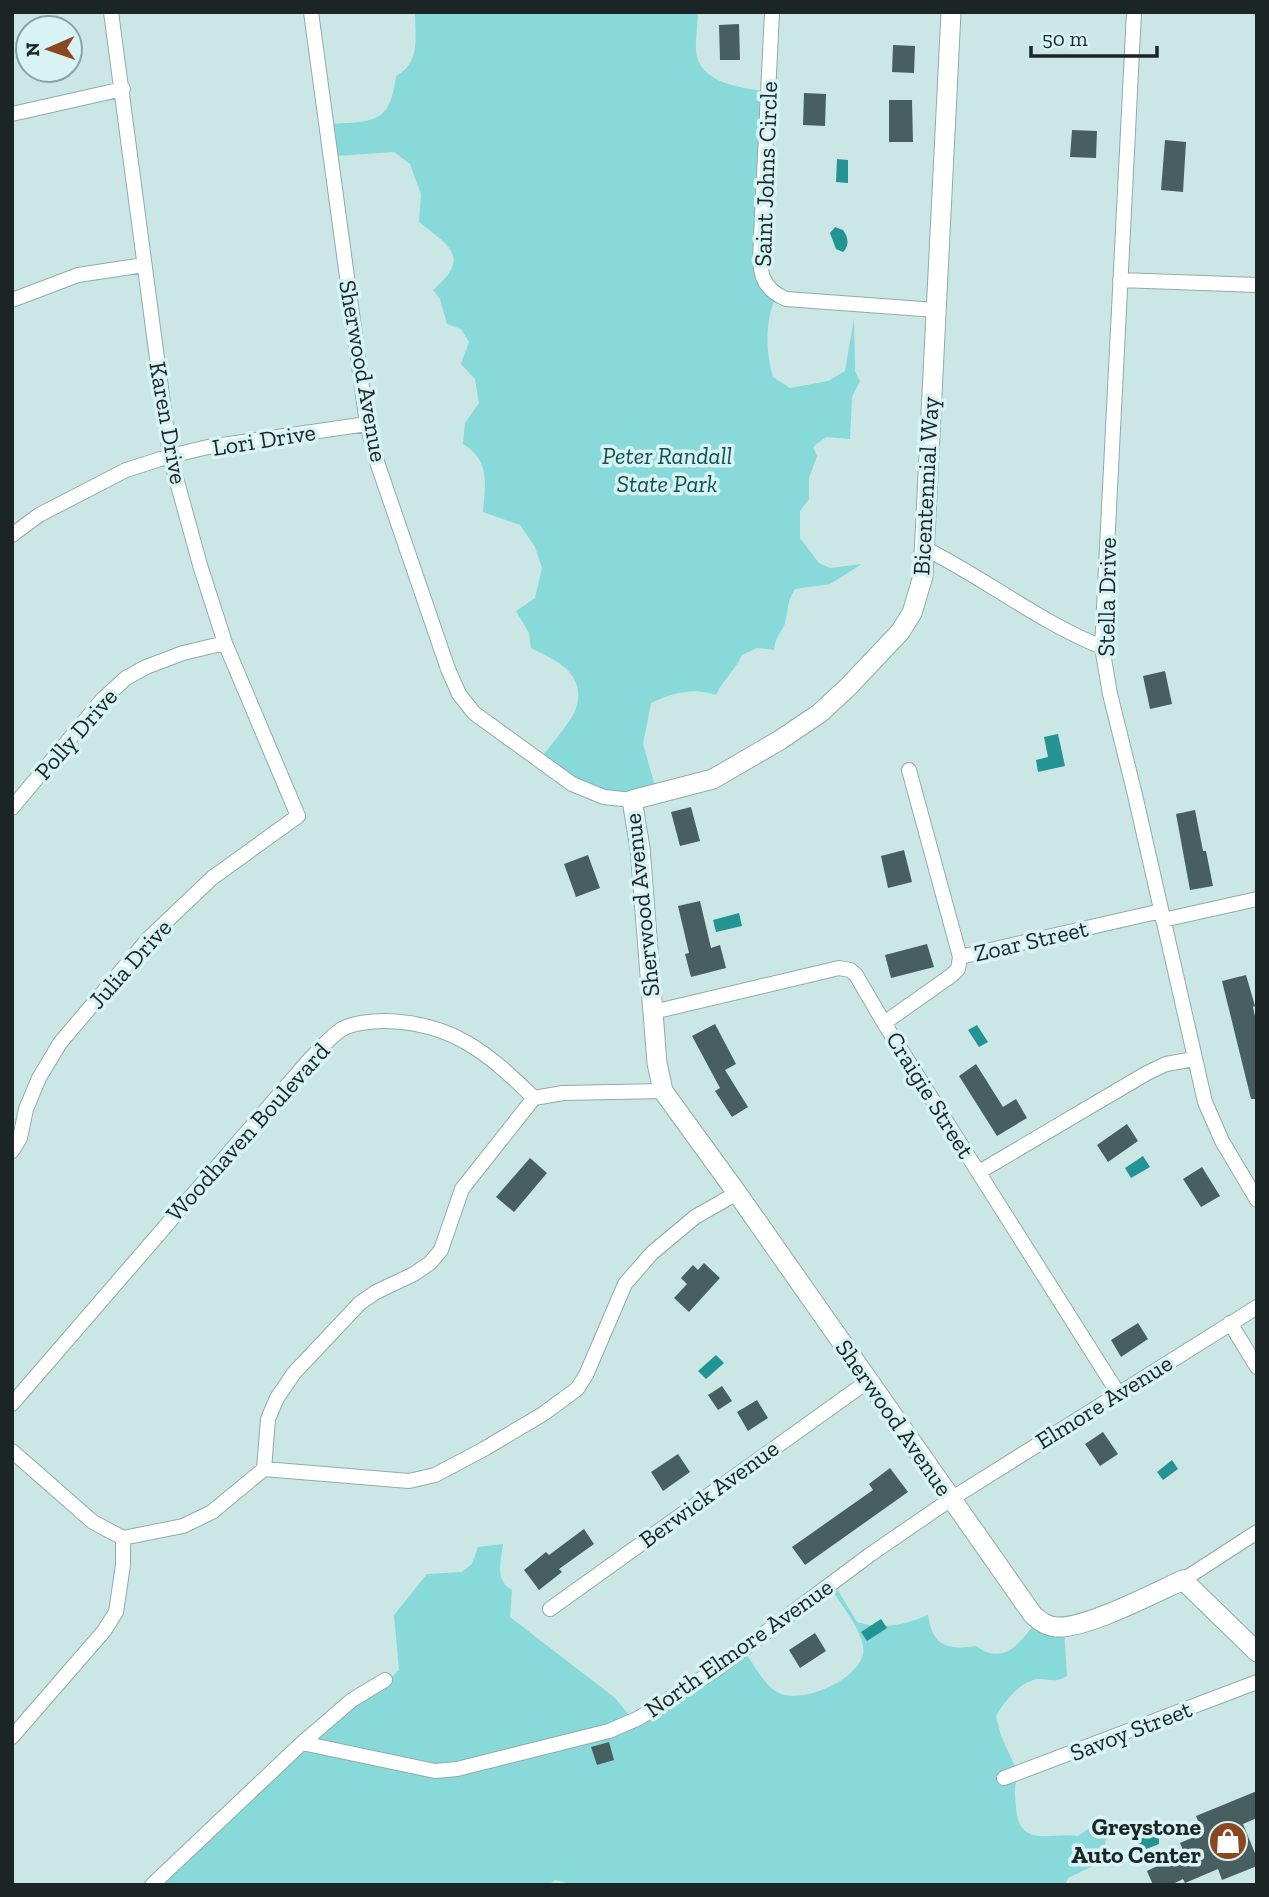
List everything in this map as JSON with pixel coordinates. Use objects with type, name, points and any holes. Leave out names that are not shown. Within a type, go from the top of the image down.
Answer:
[{"type":"street","name":"Karen Drive","points":[[111,12],[170,456],[225,643],[298,816]]},
{"type":"street","name":"Sherwood Avenue","points":[[311,12],[367,424],[378,465],[459,694],[474,713],[572,784],[604,797],[632,800],[640,848],[657,1063],[663,1091],[737,1192],[1032,1615],[1046,1625],[1059,1628],[1094,1618],[1183,1580]]},
{"type":"street","name":"Saint Johns Circle","points":[[772,12],[760,269],[764,282],[772,291],[786,299],[936,310]]},
{"type":"street","name":"Bicentennial Way","points":[[632,800],[713,779],[820,713],[900,632],[918,598],[923,576],[951,12]]},
{"type":"street","name":"Stella Drive","points":[[1133,12],[1102,647],[1110,694],[1205,1102],[1215,1127],[1257,1200]]},
{"type":"street","points":[[12,114],[122,89]]},
{"type":"street","points":[[12,300],[78,275],[144,265]]},
{"type":"street","points":[[1120,280],[1257,285]]},
{"type":"street","name":"Lori Drive","points":[[12,535],[39,515],[126,470],[170,456],[208,447],[367,424]]},
{"type":"street","points":[[924,548],[952,562],[1072,635],[1102,647]]},
{"type":"street","name":"Polly Drive","points":[[12,808],[102,700],[126,678],[183,653],[225,643]]},
{"type":"street","points":[[909,770],[960,957]]},
{"type":"street","name":"Julia Drive","points":[[12,1151],[20,1138],[26,1109],[39,1078],[60,1042],[149,938],[212,878],[298,816]]},
{"type":"street","name":"Zoar Street","points":[[884,1023],[952,975],[958,969],[960,957],[1257,899]]},
{"type":"street","name":"Craigie Street","points":[[653,1012],[839,968],[850,970],[856,975],[1118,1393]]},
{"type":"street","name":"Woodhaven Boulevard","points":[[12,1404],[310,1059],[343,1029],[372,1021],[411,1021],[447,1033],[476,1047],[534,1098]]},
{"type":"street","points":[[979,1172],[1147,1073],[1167,1064],[1194,1059]]},
{"type":"street","points":[[264,1469],[268,1419],[277,1398],[294,1373],[360,1303],[376,1292],[414,1274],[436,1257],[441,1250],[462,1189],[534,1098],[563,1093],[663,1091]]},
{"type":"street","points":[[12,1451],[93,1522],[123,1538],[183,1526],[212,1511],[264,1469],[409,1481],[435,1475],[543,1414],[577,1388],[586,1375],[625,1284],[652,1253],[695,1217],[737,1192]]},
{"type":"street","name":"Elmore Avenue","points":[[951,1499],[1257,1307]]},
{"type":"street","points":[[1230,1323],[1257,1367]]},
{"type":"street","name":"Berwick Avenue","points":[[550,1609],[868,1381]]},
{"type":"street","name":"North Elmore Avenue","points":[[302,1744],[435,1771],[457,1769],[609,1731],[639,1718],[714,1671],[870,1554],[951,1499]]},
{"type":"street","points":[[1257,1532],[1183,1580],[1257,1652]]},
{"type":"street","points":[[12,1737],[104,1631],[116,1612],[123,1565],[123,1538]]},
{"type":"street","points":[[152,1885],[352,1700],[385,1680]]},
{"type":"street","name":"Savoy Street","points":[[1004,1778],[1257,1682]]},
{"type":"green space","name":"Peter Randall State Park","points":[[415,12],[698,12],[696,53],[709,75],[730,84],[774,93],[768,260],[769,282],[777,296],[768,325],[769,358],[773,377],[790,388],[828,381],[845,371],[854,319],[855,371],[860,381],[852,397],[850,439],[826,437],[813,447],[817,456],[809,478],[809,499],[800,511],[800,538],[819,563],[830,568],[862,564],[830,584],[795,589],[774,650],[757,648],[742,655],[716,695],[699,691],[683,692],[651,703],[643,744],[657,793],[610,797],[569,775],[544,754],[574,713],[577,686],[573,677],[559,663],[531,648],[529,633],[516,611],[535,598],[542,568],[535,547],[520,525],[483,512],[485,483],[482,466],[472,451],[463,444],[465,423],[479,403],[475,379],[461,364],[469,342],[461,329],[447,324],[440,299],[433,290],[451,269],[454,260],[452,253],[447,245],[419,222],[421,194],[410,164],[394,152],[336,156],[330,124],[358,122],[377,117],[389,104],[396,76],[410,64],[413,56],[416,40]]},
{"type":"green space","points":[[503,1544],[500,1570],[506,1586],[512,1590],[510,1617],[615,1698],[633,1720],[744,1651],[766,1682],[784,1695],[811,1694],[850,1674],[859,1664],[863,1646],[857,1628],[830,1587],[834,1584],[857,1622],[875,1626],[893,1625],[928,1615],[934,1634],[943,1644],[957,1647],[976,1646],[996,1654],[1013,1648],[1040,1616],[1064,1627],[1067,1676],[1026,1683],[1008,1698],[996,1716],[1001,1736],[1019,1775],[1015,1791],[1018,1820],[1023,1829],[1037,1836],[1078,1836],[1101,1820],[1120,1826],[1107,1837],[1099,1863],[1068,1878],[1065,1885],[575,1885],[555,1880],[548,1885],[149,1885],[328,1724],[383,1686],[399,1670],[394,1615],[427,1574],[462,1572],[472,1564],[478,1547]]},
{"type":"shaded area","points":[[837,159],[848,160],[848,183],[836,182]]},
{"type":"shaded area","points":[[835,227],[843,230],[847,238],[847,247],[843,252],[836,249],[830,233]]},
{"type":"shaded area","points":[[1058,734],[1065,766],[1038,772],[1036,760],[1048,757],[1044,737]]},
{"type":"shaded area","points":[[739,913],[742,926],[716,932],[713,920]]},
{"type":"shaded area","points":[[977,1025],[988,1042],[979,1047],[968,1030]]},
{"type":"shaded area","points":[[1143,1156],[1150,1167],[1131,1178],[1125,1168]]},
{"type":"shaded area","points":[[716,1355],[724,1363],[706,1379],[698,1371]]},
{"type":"shaded area","points":[[1172,1460],[1178,1469],[1163,1480],[1157,1472]]},
{"type":"shaded area","points":[[881,1619],[887,1628],[867,1641],[861,1632]]},
{"type":"shaded area","points":[[1155,1833],[1159,1835],[1159,1844],[1144,1850],[1139,1848],[1140,1839]]},
{"type":"building","points":[[739,24],[740,60],[720,60],[719,25]]},
{"type":"building","points":[[893,45],[915,46],[914,73],[892,72]]},
{"type":"building","points":[[804,93],[826,94],[825,126],[803,125]]},
{"type":"building","points":[[889,100],[912,100],[913,142],[889,142]]},
{"type":"building","points":[[1072,130],[1097,131],[1096,158],[1070,157]]},
{"type":"building","points":[[1165,140],[1186,142],[1183,192],[1161,190]]},
{"type":"building","points":[[1165,671],[1172,704],[1150,709],[1143,676]]},
{"type":"building","points":[[691,807],[700,841],[680,846],[671,812]]},
{"type":"building","points":[[1195,810],[1213,886],[1190,890],[1176,814]]},
{"type":"building","points":[[904,850],[912,882],[888,888],[881,856]]},
{"type":"building","points":[[588,855],[600,888],[576,897],[564,864]]},
{"type":"building","points":[[700,901],[711,948],[720,945],[726,968],[691,977],[685,954],[689,953],[678,906]]},
{"type":"building","points":[[927,944],[934,967],[891,978],[885,955]]},
{"type":"building","points":[[1246,975],[1255,1006],[1257,1026],[1257,1099],[1251,1099],[1222,981]]},
{"type":"building","points":[[715,1024],[736,1064],[725,1070],[748,1107],[732,1117],[715,1091],[720,1088],[692,1036]]},
{"type":"building","points":[[976,1064],[1003,1107],[1016,1099],[1027,1118],[997,1136],[959,1076]]},
{"type":"building","points":[[1127,1124],[1138,1141],[1108,1162],[1097,1145]]},
{"type":"building","points":[[530,1158],[547,1173],[514,1212],[496,1197]]},
{"type":"building","points":[[1202,1167],[1220,1196],[1201,1207],[1183,1179]]},
{"type":"building","points":[[704,1263],[720,1278],[689,1312],[674,1298],[687,1284],[681,1278],[693,1265],[698,1270]]},
{"type":"building","points":[[1138,1323],[1148,1339],[1121,1357],[1111,1340]]},
{"type":"building","points":[[722,1386],[732,1401],[718,1410],[708,1395]]},
{"type":"building","points":[[757,1400],[768,1418],[748,1431],[737,1412]]},
{"type":"building","points":[[1103,1432],[1118,1454],[1100,1466],[1085,1444]]},
{"type":"building","points":[[678,1454],[690,1472],[663,1491],[651,1472]]},
{"type":"building","points":[[890,1468],[908,1492],[805,1565],[792,1547],[873,1490],[869,1484]]},
{"type":"building","points":[[584,1529],[594,1544],[559,1569],[562,1572],[539,1590],[524,1570],[546,1552],[549,1555]]},
{"type":"building","points":[[815,1633],[826,1651],[800,1668],[789,1650]]},
{"type":"building","points":[[609,1742],[614,1760],[597,1765],[591,1747]]},
{"type":"building","name":"Greystone Auto Center","points":[[1257,1791],[1257,1818],[1243,1824],[1257,1858],[1257,1866],[1222,1880],[1218,1869],[1185,1883],[1183,1879],[1171,1885],[1153,1885],[1147,1871],[1174,1858],[1172,1854],[1183,1850],[1180,1843],[1203,1833],[1196,1816]]},
{"type":"place","name":"Greystone Auto Center","points":[[1228,1841]]}]
